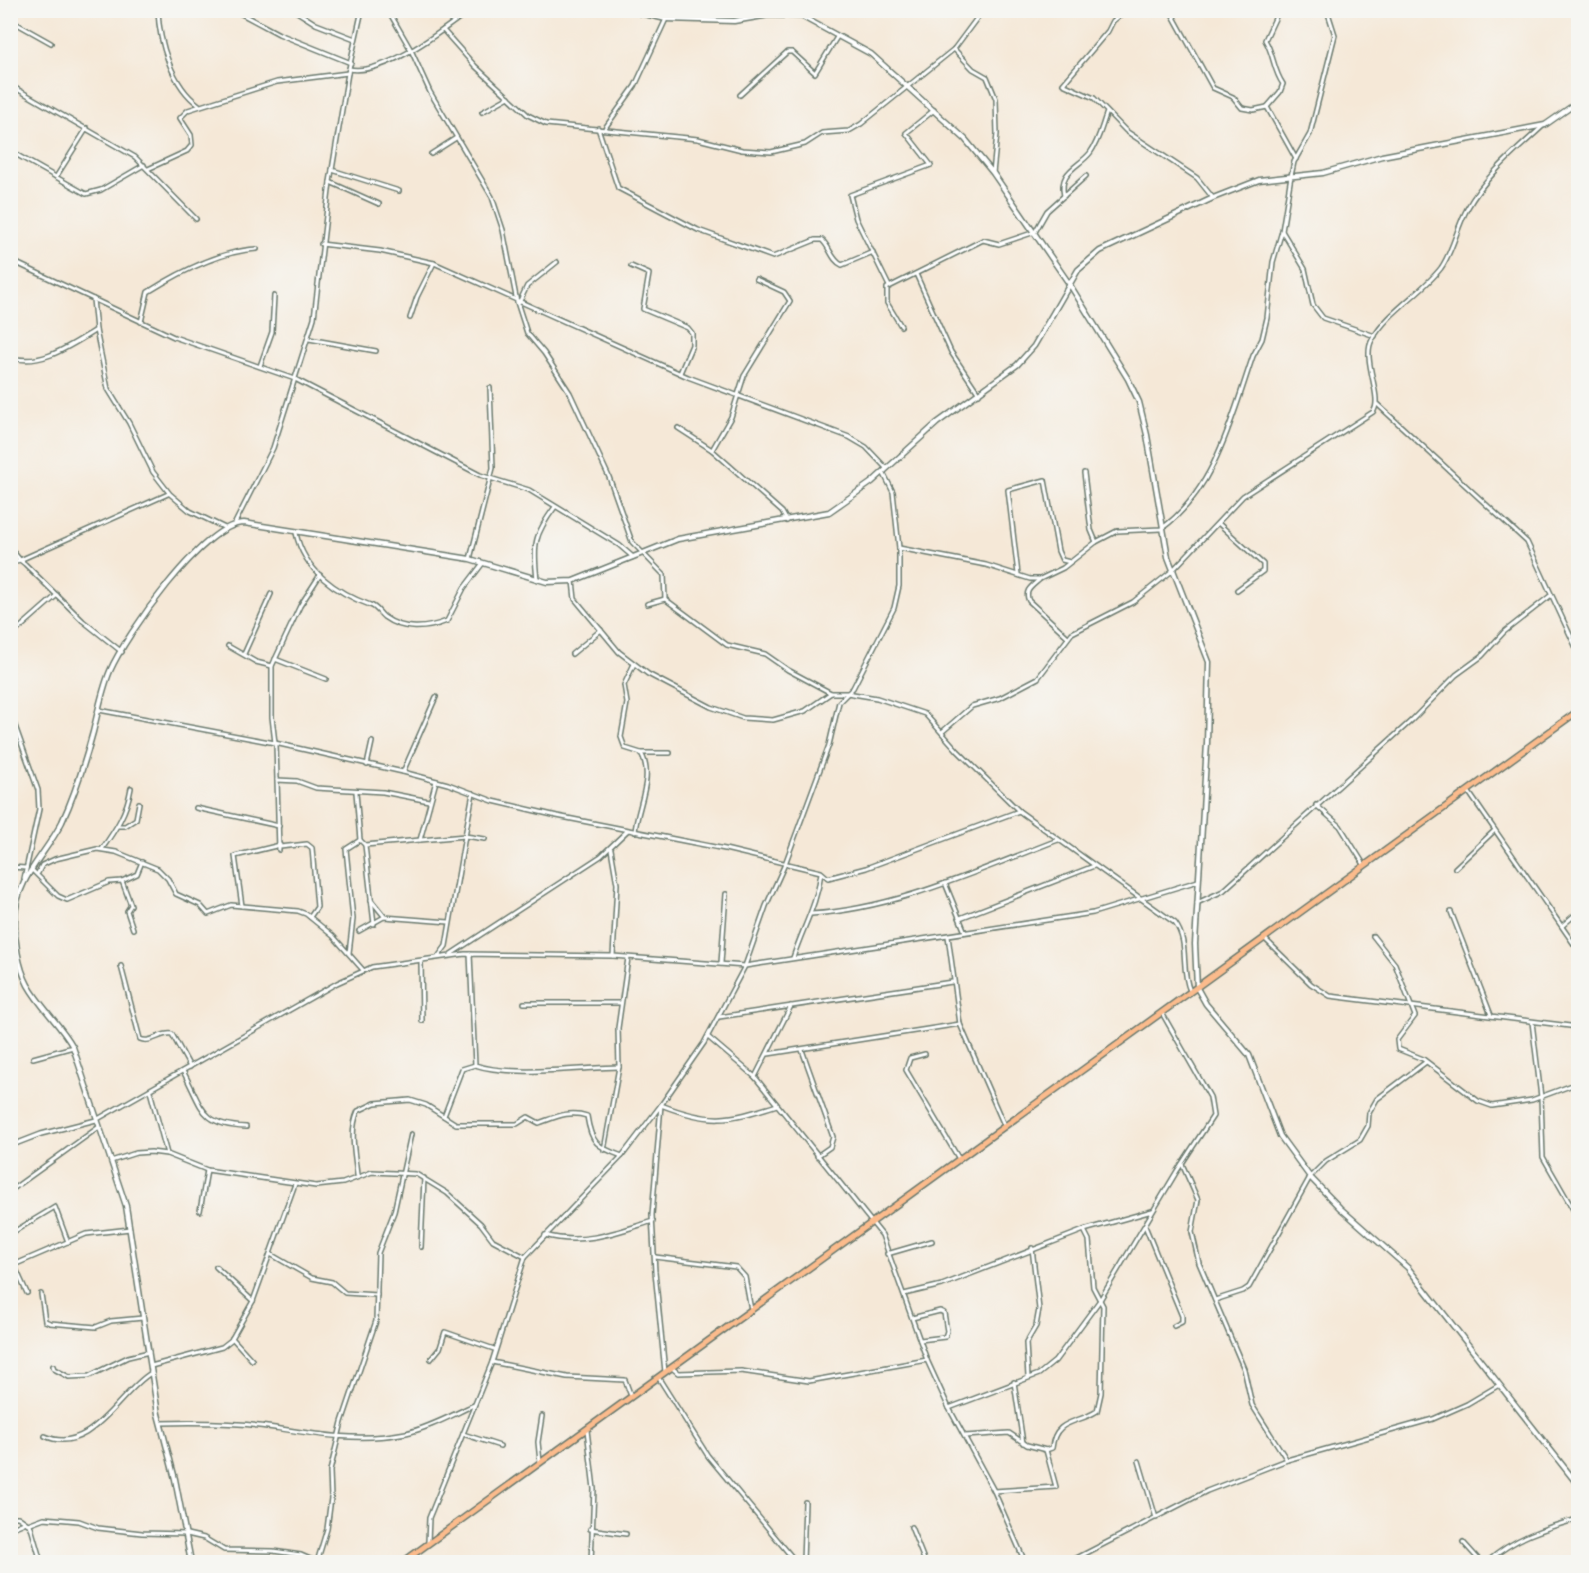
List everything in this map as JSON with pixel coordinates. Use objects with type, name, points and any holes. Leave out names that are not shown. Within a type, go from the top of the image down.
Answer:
[{"type":"main road","points":[[403,1563],[1578,711]]},
{"type":"street","points":[[158,10],[164,48],[184,92],[199,105]]},
{"type":"street","points":[[234,10],[279,34],[351,63]]},
{"type":"street","points":[[294,10],[316,24],[356,39]]},
{"type":"street","points":[[235,523],[273,448],[309,339],[314,318],[330,182],[362,10]]},
{"type":"street","points":[[388,10],[411,50],[430,92],[492,197],[503,230],[518,303],[528,333],[570,393],[624,512],[627,531],[641,554],[664,575],[665,599]]},
{"type":"street","points":[[148,169],[187,151],[192,145],[191,135],[180,118],[183,113],[199,105],[277,82],[372,68],[411,50],[470,10]]},
{"type":"street","points":[[628,10],[666,19],[734,21],[801,13],[871,54],[965,139],[993,173],[1070,285],[1139,402],[1147,435],[1161,529],[1172,571],[1189,607],[1209,662],[1207,743],[1197,903],[1195,974],[1197,988],[1249,1055],[1280,1136],[1310,1177],[1340,1208],[1408,1268],[1578,1485]]},
{"type":"street","points":[[1127,10],[1113,21],[1108,31],[1063,84],[1094,98],[1126,131],[1197,178],[1213,198]]},
{"type":"street","points":[[1170,10],[1213,88],[1233,97],[1242,108],[1253,111],[1267,107],[1280,92],[1282,84],[1265,40],[1279,10]]},
{"type":"street","points":[[1068,637],[1029,602],[1026,595],[1028,589],[1040,579],[1053,574],[1096,542],[1127,529],[1145,531],[1161,529],[1183,508],[1213,465],[1253,356],[1262,339],[1267,318],[1273,262],[1282,231],[1291,176],[1296,159],[1310,134],[1335,35],[1327,10]]},
{"type":"street","points":[[443,30],[475,66],[537,121],[698,139],[742,150],[771,152],[805,144],[822,133],[849,131],[876,113],[954,49],[983,11]]},
{"type":"street","points":[[605,128],[635,86],[666,19]]},
{"type":"street","points":[[10,20],[51,43]]},
{"type":"street","points":[[740,95],[787,52],[792,52],[815,73],[838,35]]},
{"type":"street","points":[[954,49],[973,69],[987,77],[996,99],[998,134],[993,173]]},
{"type":"street","points":[[10,85],[87,128],[144,165],[196,219]]},
{"type":"street","points":[[482,112],[508,97]]},
{"type":"street","points":[[942,732],[972,706],[1000,698],[1038,678],[1068,637],[1133,602],[1172,571],[1243,496],[1373,411],[1376,404],[1369,348],[1375,336],[1404,302],[1442,266],[1467,207],[1483,187],[1545,125],[1578,102]]},
{"type":"street","points":[[1267,107],[1296,159]]},
{"type":"street","points":[[889,286],[856,219],[850,195],[931,165],[906,133],[934,110]]},
{"type":"street","points":[[1064,196],[1062,188],[1068,173],[1078,161],[1089,155],[1107,112]]},
{"type":"street","points":[[28,868],[62,821],[89,745],[111,669],[179,568],[225,528],[235,523],[470,558],[537,579],[573,581],[697,534],[787,521],[829,512],[885,470],[937,423],[1017,365],[1034,346],[1078,270],[1100,250],[1213,198],[1259,180],[1323,173],[1382,156],[1545,125]]},
{"type":"street","points":[[56,177],[87,128]]},
{"type":"street","points":[[598,128],[618,188],[699,230],[773,257],[815,240],[822,240],[827,244],[837,263],[842,265],[873,252]]},
{"type":"street","points":[[430,154],[456,138]]},
{"type":"street","points":[[10,151],[86,194],[92,194],[144,165]]},
{"type":"street","points":[[332,170],[399,191]]},
{"type":"street","points":[[901,326],[887,303],[885,291],[889,286],[983,240],[999,244],[1035,232],[1047,212],[1086,176]]},
{"type":"street","points":[[330,182],[380,204]]},
{"type":"street","points":[[1282,231],[1305,269],[1313,305],[1323,318],[1375,336]]},
{"type":"street","points":[[321,244],[380,251],[434,263],[518,303],[680,373],[849,437],[866,447],[885,470],[892,492],[899,548],[899,586],[894,608],[853,688],[839,702],[829,745],[785,864],[766,906],[746,966],[708,1037],[661,1105],[622,1156],[525,1257],[494,1349],[492,1362],[429,1518],[428,1544]]},
{"type":"street","points":[[141,322],[148,292],[199,266],[239,250],[257,249]]},
{"type":"street","points":[[10,260],[174,337],[295,379],[492,479],[529,490],[619,545],[633,557]]},
{"type":"street","points":[[518,303],[527,286],[557,262]]},
{"type":"street","points":[[410,318],[417,297],[434,263]]},
{"type":"street","points":[[631,266],[649,274],[643,309],[688,328],[692,333],[692,345],[680,373]]},
{"type":"street","points":[[916,273],[951,352],[979,394]]},
{"type":"street","points":[[712,450],[731,417],[744,376],[790,301],[784,292],[756,279]]},
{"type":"street","points":[[260,366],[271,338],[274,296]]},
{"type":"street","points":[[93,299],[96,330],[108,389],[129,423],[153,472],[170,494],[197,516],[225,528]]},
{"type":"street","points":[[10,357],[21,361],[50,355],[96,330]]},
{"type":"street","points":[[309,339],[376,351]]},
{"type":"street","points":[[470,558],[492,479],[494,448],[490,388]]},
{"type":"street","points":[[1376,404],[1521,536],[1535,556],[1578,652]]},
{"type":"street","points":[[678,428],[712,450],[782,512],[787,521]]},
{"type":"street","points":[[1084,473],[1090,522],[1096,542]]},
{"type":"street","points":[[1018,575],[1008,490],[1045,480],[1058,551],[1062,560],[1070,562]]},
{"type":"street","points":[[10,563],[103,521],[135,511],[163,495],[170,494]]},
{"type":"street","points":[[537,579],[535,540],[540,526],[555,507]]},
{"type":"street","points":[[1218,523],[1263,564],[1263,572],[1237,590]]},
{"type":"street","points":[[296,533],[298,543],[320,575],[342,594],[375,607],[390,621],[407,627],[422,628],[447,621],[464,588],[484,562]]},
{"type":"street","points":[[10,548],[57,595],[122,652]]},
{"type":"street","points":[[899,548],[986,565],[1040,579]]},
{"type":"street","points":[[280,847],[272,717],[272,666],[300,606],[320,575]]},
{"type":"street","points":[[573,581],[575,599],[619,652],[634,664],[698,701],[749,719],[766,721],[792,716],[809,709],[831,693]]},
{"type":"street","points":[[244,654],[271,594]]},
{"type":"street","points":[[15,632],[57,595]]},
{"type":"street","points":[[1197,903],[1223,891],[1412,720],[1456,675],[1482,656],[1504,632],[1551,596]]},
{"type":"street","points":[[647,604],[665,599]]},
{"type":"street","points":[[665,599],[727,645],[765,654],[788,670],[831,693],[877,698],[925,714],[1019,811],[1175,923],[1182,932],[1186,983],[1190,992]]},
{"type":"street","points":[[572,654],[601,630]]},
{"type":"street","points":[[228,646],[256,662],[272,666]]},
{"type":"street","points":[[275,659],[326,679]]},
{"type":"street","points":[[634,664],[625,679],[627,704],[621,742],[625,748],[641,753],[670,753]]},
{"type":"street","points":[[403,772],[436,696]]},
{"type":"street","points":[[99,710],[275,744],[403,772],[436,780],[493,801],[725,849],[821,872],[828,878],[843,875],[1019,811]]},
{"type":"street","points":[[10,712],[38,790],[39,809],[28,868],[16,901],[17,943],[22,971],[28,985],[64,1030],[73,1047],[111,1161],[130,1229],[151,1373],[187,1534],[191,1563]]},
{"type":"street","points":[[367,765],[372,742]]},
{"type":"street","points":[[635,832],[638,810],[648,776],[641,753]]},
{"type":"street","points":[[277,780],[297,781],[316,788],[383,792],[429,801]]},
{"type":"street","points":[[420,840],[436,780]]},
{"type":"street","points":[[102,849],[128,806],[130,788]]},
{"type":"street","points":[[1467,791],[1578,950]]},
{"type":"street","points":[[356,792],[360,840],[365,845],[374,924]]},
{"type":"street","points":[[438,957],[446,946],[473,792]]},
{"type":"street","points":[[118,826],[125,826],[136,819],[139,803]]},
{"type":"street","points":[[1316,805],[1340,826],[1365,866]]},
{"type":"street","points":[[196,807],[279,826]]},
{"type":"street","points":[[450,955],[611,849],[628,830]]},
{"type":"street","points":[[1455,868],[1494,831]]},
{"type":"street","points":[[365,845],[465,836],[485,839]]},
{"type":"street","points":[[349,953],[353,919],[346,849],[360,840]]},
{"type":"street","points":[[811,914],[867,908],[945,883],[1058,840]]},
{"type":"street","points":[[242,906],[235,856],[307,844],[312,849],[317,907],[310,917]]},
{"type":"street","points":[[38,873],[42,865],[55,859],[102,849],[158,869],[168,879],[176,894],[200,905],[208,914],[231,904],[283,908],[310,917],[349,953],[363,970]]},
{"type":"street","points":[[611,849],[617,884],[613,956]]},
{"type":"street","points":[[11,866],[28,868],[38,873],[58,896],[68,900],[105,886],[109,882],[122,881],[137,874],[142,862]]},
{"type":"street","points":[[960,918],[1094,866]]},
{"type":"street","points":[[793,958],[818,899],[821,872]]},
{"type":"street","points":[[122,881],[131,905],[127,911],[133,928]]},
{"type":"street","points":[[10,1146],[41,1134],[96,1120],[363,970],[422,962],[450,955],[470,954],[613,956],[746,966],[1093,913],[1198,881]]},
{"type":"street","points":[[945,883],[965,932]]},
{"type":"street","points":[[721,963],[726,894]]},
{"type":"street","points":[[370,899],[385,917]]},
{"type":"street","points":[[1451,912],[1491,1015]]},
{"type":"street","points":[[1562,926],[1578,912]]},
{"type":"street","points":[[359,930],[385,917],[449,922]]},
{"type":"street","points":[[948,936],[952,982],[960,1024],[1005,1127]]},
{"type":"street","points":[[1373,936],[1395,964],[1415,1016],[1397,1040],[1396,1046],[1426,1062],[1478,1101],[1492,1106],[1500,1107],[1541,1097],[1578,1083]]},
{"type":"street","points":[[1264,939],[1311,984],[1330,996],[1578,1027]]},
{"type":"street","points":[[10,945],[17,943]]},
{"type":"street","points":[[470,954],[475,1065]]},
{"type":"street","points":[[604,1150],[619,1067],[618,1028],[628,958]]},
{"type":"street","points":[[422,962],[422,1022]]},
{"type":"street","points":[[121,966],[140,1040],[149,1041],[163,1034],[172,1034],[190,1067]]},
{"type":"street","points":[[719,1017],[952,982]]},
{"type":"street","points":[[524,1003],[622,1003]]},
{"type":"street","points":[[755,1077],[791,1006]]},
{"type":"street","points":[[949,1408],[1039,1374],[1055,1361],[1100,1300],[1152,1211],[1213,1116],[1214,1107],[1162,1013]]},
{"type":"street","points":[[1532,1022],[1541,1097],[1543,1157],[1578,1218]]},
{"type":"street","points":[[768,1054],[960,1024]]},
{"type":"street","points":[[1573,1027],[1578,1042]]},
{"type":"street","points":[[708,1037],[755,1077],[882,1235],[927,1360],[949,1408],[994,1491],[1025,1563]]},
{"type":"street","points":[[33,1058],[73,1047]]},
{"type":"street","points":[[802,1050],[833,1137],[830,1146],[818,1156]]},
{"type":"street","points":[[925,1054],[909,1058],[906,1070],[960,1160]]},
{"type":"street","points":[[1215,1300],[1244,1291],[1249,1287],[1310,1177],[1326,1161],[1360,1140],[1368,1126],[1369,1113],[1377,1099],[1426,1062]]},
{"type":"street","points":[[443,1117],[462,1070],[475,1065],[488,1069],[506,1070],[619,1067]]},
{"type":"street","points":[[183,1071],[207,1116],[214,1123],[246,1126]]},
{"type":"street","points":[[150,1091],[167,1154]]},
{"type":"street","points":[[358,1176],[353,1140],[354,1119],[358,1111],[375,1103],[410,1100],[426,1105],[456,1124],[517,1124],[528,1118],[539,1123],[569,1113],[587,1116],[590,1137],[604,1150],[622,1156]]},
{"type":"street","points":[[661,1105],[691,1117],[720,1119],[740,1117],[777,1104]]},
{"type":"street","points":[[661,1105],[653,1221],[665,1373]]},
{"type":"street","points":[[10,1191],[99,1127]]},
{"type":"street","points":[[10,1528],[24,1523],[30,1524],[44,1518],[79,1521],[98,1528],[164,1535],[187,1534],[204,1538],[224,1550],[273,1551],[302,1555],[317,1562],[327,1529],[331,1498],[330,1471],[354,1380],[376,1321],[378,1253],[394,1212],[411,1134]]},
{"type":"street","points":[[111,1161],[136,1153],[167,1154],[207,1170],[295,1184],[330,1185],[372,1172],[402,1173],[424,1178],[462,1207],[494,1240],[525,1257]]},
{"type":"street","points":[[1182,1164],[1198,1200],[1192,1232],[1193,1243],[1244,1369],[1252,1405],[1287,1460]]},
{"type":"street","points":[[200,1211],[207,1170]]},
{"type":"street","points":[[421,1247],[424,1178]]},
{"type":"street","points":[[151,1366],[222,1347],[232,1338],[253,1301],[272,1255],[295,1184]]},
{"type":"street","points":[[10,1234],[55,1207],[68,1242]]},
{"type":"street","points":[[904,1294],[942,1285],[1032,1248],[1084,1230],[1152,1211]]},
{"type":"street","points":[[545,1235],[566,1241],[579,1240],[653,1221]]},
{"type":"street","points":[[1145,1226],[1182,1316],[1182,1322],[1174,1326]]},
{"type":"street","points":[[16,1264],[103,1230],[130,1229]]},
{"type":"street","points":[[964,1436],[1009,1433],[1023,1443],[1046,1450],[1052,1448],[1054,1434],[1059,1429],[1098,1411],[1102,1370],[1103,1306],[1093,1287],[1089,1240],[1084,1230]]},
{"type":"street","points":[[1575,1246],[1578,1239]]},
{"type":"street","points":[[888,1254],[932,1241]]},
{"type":"street","points":[[1028,1378],[1026,1342],[1036,1326],[1039,1309],[1032,1248]]},
{"type":"street","points":[[272,1255],[312,1278],[332,1282],[345,1293],[377,1295]]},
{"type":"street","points":[[10,1256],[16,1264],[27,1293]]},
{"type":"street","points":[[655,1257],[736,1267],[745,1276],[752,1310]]},
{"type":"street","points":[[216,1267],[253,1301]]},
{"type":"street","points":[[41,1294],[45,1321],[50,1323],[96,1327],[111,1321],[144,1318]]},
{"type":"street","points":[[912,1318],[940,1311],[944,1313],[947,1331],[945,1337],[920,1340]]},
{"type":"street","points":[[431,1359],[440,1348],[445,1332],[494,1349]]},
{"type":"street","points":[[232,1338],[252,1360]]},
{"type":"street","points":[[53,1366],[54,1370],[69,1377],[89,1376],[128,1357],[149,1352]]},
{"type":"street","points":[[672,1368],[678,1373],[741,1371],[809,1381],[927,1360]]},
{"type":"street","points":[[492,1362],[567,1377],[625,1380],[632,1397]]},
{"type":"street","points":[[45,1436],[63,1441],[98,1425],[138,1381],[151,1373]]},
{"type":"street","points":[[658,1377],[708,1456],[796,1563]]},
{"type":"street","points":[[1014,1382],[1023,1443]]},
{"type":"street","points":[[1069,1563],[1207,1491],[1287,1460],[1433,1419],[1467,1404],[1499,1385]]},
{"type":"street","points":[[161,1423],[221,1423],[339,1438],[408,1432],[474,1406]]},
{"type":"street","points":[[540,1463],[538,1442],[542,1416]]},
{"type":"street","points":[[587,1430],[594,1489],[590,1529],[591,1563]]},
{"type":"street","points":[[463,1434],[500,1446]]},
{"type":"street","points":[[994,1491],[1056,1487],[1046,1450]]},
{"type":"street","points":[[1139,1461],[1156,1518]]},
{"type":"street","points":[[803,1563],[805,1502]]},
{"type":"street","points":[[10,1517],[18,1517],[24,1523]]},
{"type":"street","points":[[1487,1563],[1504,1547],[1520,1538],[1578,1519]]},
{"type":"street","points":[[30,1524],[41,1563]]},
{"type":"street","points":[[911,1527],[925,1563]]},
{"type":"street","points":[[590,1529],[626,1534]]},
{"type":"street","points":[[1463,1542],[1481,1563]]}]
